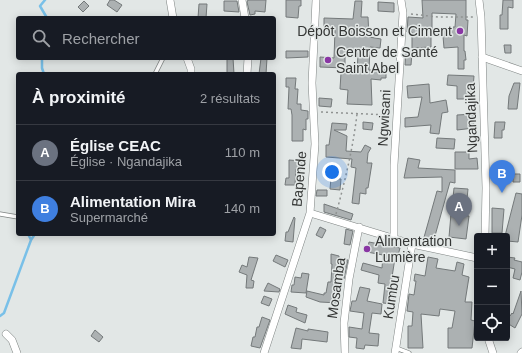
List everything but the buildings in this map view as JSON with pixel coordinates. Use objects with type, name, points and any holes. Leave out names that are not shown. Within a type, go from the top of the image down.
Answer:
[{"type":"street","points":[[170,0],[174,16]]},
{"type":"street","points":[[242,0],[245,16]]},
{"type":"street","name":"Bapende","points":[[264,353],[310,213],[315,144],[312,83],[316,0]]},
{"type":"street","name":"Ngwisani","points":[[394,238],[394,165],[403,14],[401,0]]},
{"type":"street","name":"Ngandajika","points":[[479,0],[482,17],[486,188],[485,233]]},
{"type":"street","points":[[482,57],[522,71]]},
{"type":"street","points":[[188,60],[191,72]]},
{"type":"street","points":[[247,72],[248,60]]},
{"type":"street","points":[[310,213],[412,244],[474,257]]},
{"type":"street","name":"Mosamba","points":[[345,353],[344,323],[349,279],[359,227]]},
{"type":"street","name":"Kumbu","points":[[396,350],[412,244]]},
{"type":"street","points":[[6,334],[12,340],[17,353]]},
{"type":"street","points":[[489,341],[493,353]]},
{"type":"lane","points":[[156,72],[161,60]]},
{"type":"lane","points":[[0,214],[16,217]]},
{"type":"lane","points":[[396,350],[409,353]]},
{"type":"path","points":[[403,14],[438,17],[482,17]]},
{"type":"path","points":[[313,112],[398,115]]},
{"type":"path","points":[[334,220],[345,180],[357,114]]},
{"type":"waterway","points":[[45,0],[40,6],[46,16]]},
{"type":"waterway","points":[[42,60],[43,72]]},
{"type":"waterway","points":[[0,316],[4,313],[31,240],[29,236]]},
{"type":"waterway","points":[[31,240],[34,236]]},
{"type":"place","name":"Dépôt Boisson et Ciment","points":[[460,31]]},
{"type":"place","name":"Centre de Santé Saint Abel","points":[[328,60]]},
{"type":"place","name":"Alimentation Mira","points":[[502,193]]},
{"type":"place","name":"Église CEAC","points":[[459,226]]},
{"type":"place","name":"Alimentation Lumière","points":[[367,249]]}]
